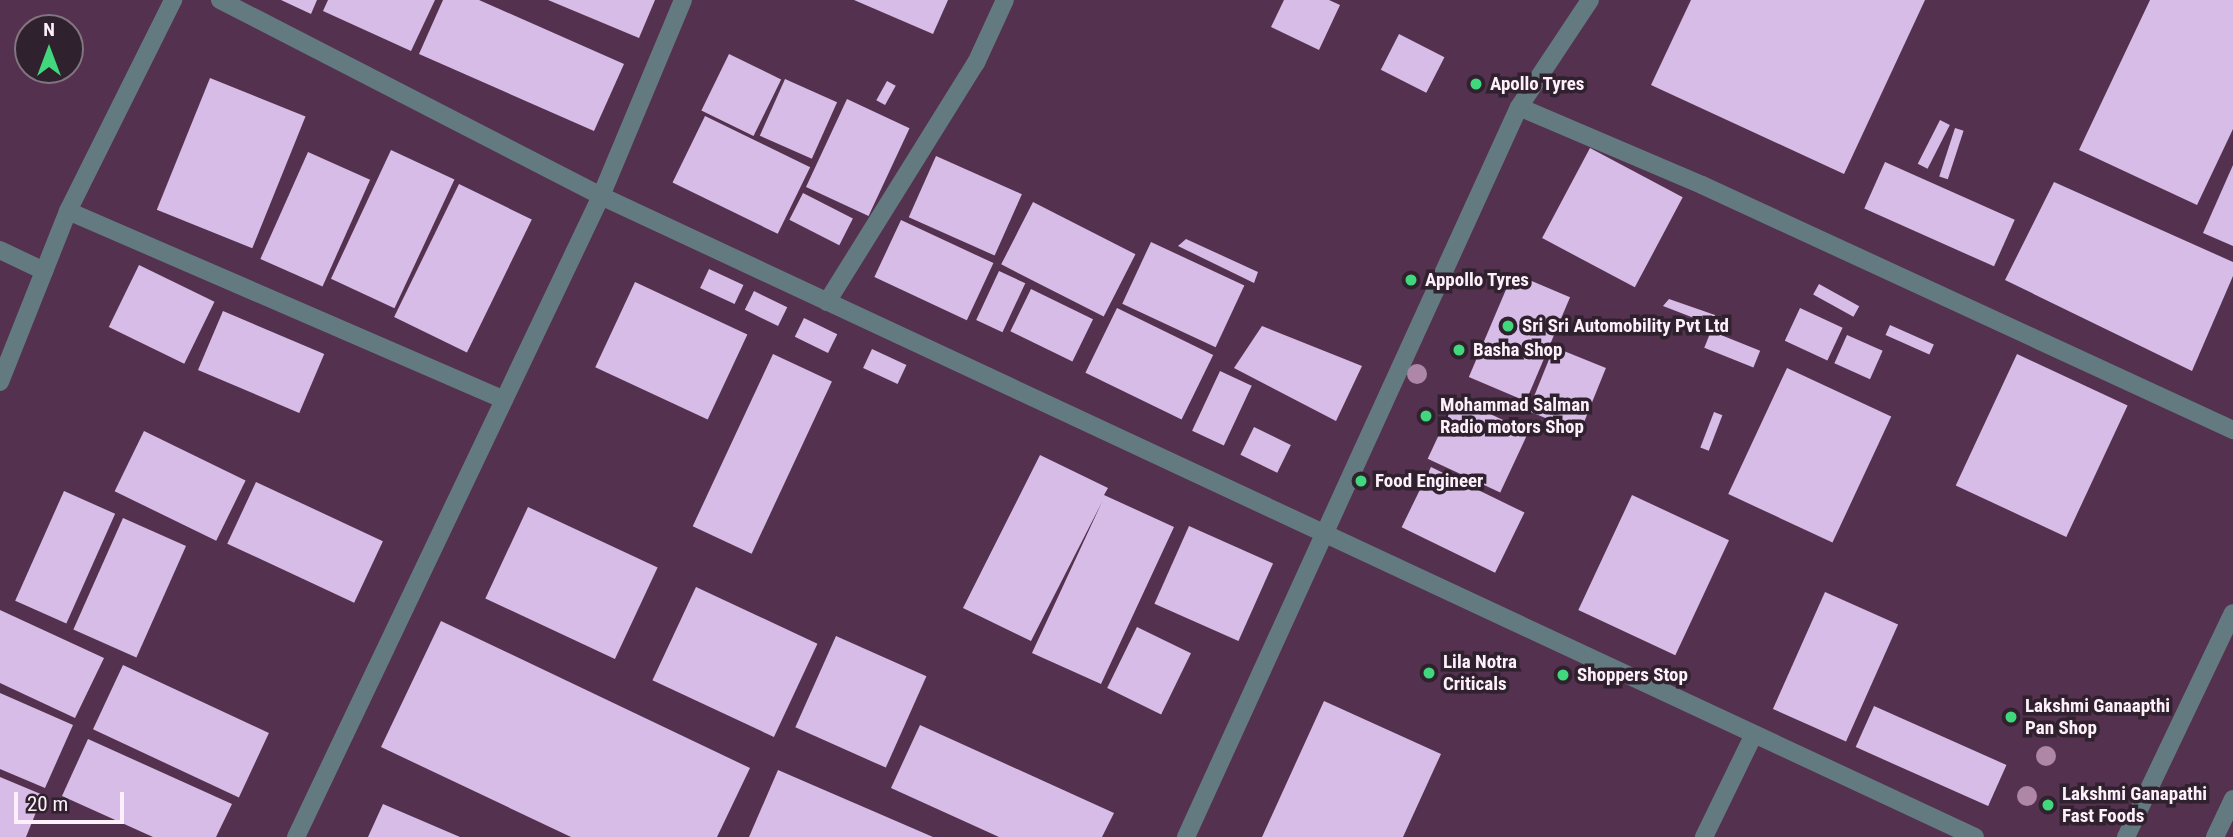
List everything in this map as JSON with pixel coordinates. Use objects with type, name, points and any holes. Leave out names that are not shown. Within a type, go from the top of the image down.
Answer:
[{"type":"street","points":[[0,382],[68,211],[173,0]]},
{"type":"street","points":[[220,0],[601,196],[1975,837]]},
{"type":"street","points":[[296,837],[601,196],[683,0]]},
{"type":"street","points":[[827,302],[976,63],[1005,0]]},
{"type":"street","points":[[1186,837],[1321,532],[1519,107],[1590,0]]},
{"type":"street","points":[[1519,107],[1702,185],[2233,430]]},
{"type":"street","points":[[68,211],[503,400]]},
{"type":"street","points":[[0,250],[44,271]]},
{"type":"street","points":[[2126,837],[2233,613]]},
{"type":"street","points":[[1704,837],[1754,734]]},
{"type":"street","points":[[2215,837],[2233,799]]},
{"type":"building","points":[[281,0],[317,0],[311,14]]},
{"type":"building","points":[[328,0],[435,0],[411,51],[323,11]]},
{"type":"building","points":[[443,0],[479,0],[624,64],[594,131],[419,54]]},
{"type":"building","points":[[548,0],[655,0],[639,38]]},
{"type":"building","points":[[854,0],[948,0],[933,34]]},
{"type":"building","points":[[1284,0],[1329,0],[1340,5],[1319,50],[1271,27]]},
{"type":"building","points":[[1691,0],[1925,0],[1844,174],[1651,85]]},
{"type":"building","points":[[2150,0],[2233,0],[2233,129],[2197,205],[2079,150]]},
{"type":"building","points":[[1399,34],[1444,57],[1426,93],[1381,70]]},
{"type":"building","points":[[729,54],[781,79],[754,136],[701,111]]},
{"type":"building","points":[[210,78],[305,117],[252,248],[157,210]]},
{"type":"building","points":[[785,79],[837,102],[812,159],[760,136]]},
{"type":"building","points":[[887,81],[896,86],[885,105],[876,100]]},
{"type":"building","points":[[847,99],[910,128],[869,216],[806,187]]},
{"type":"building","points":[[705,116],[810,167],[778,234],[673,183]]},
{"type":"building","points":[[1940,120],[1950,125],[1928,169],[1918,164]]},
{"type":"building","points":[[1955,128],[1964,131],[1948,179],[1939,177]]},
{"type":"building","points":[[1590,148],[1683,197],[1635,287],[1542,238]]},
{"type":"building","points":[[391,150],[454,180],[394,308],[331,279]]},
{"type":"building","points":[[308,152],[370,180],[323,287],[260,259]]},
{"type":"building","points":[[936,156],[1022,194],[995,255],[909,217]]},
{"type":"building","points":[[1885,162],[2015,220],[1994,266],[1864,209]]},
{"type":"building","points":[[2233,165],[2233,246],[2203,233]]},
{"type":"building","points":[[2054,182],[2233,262],[2233,276],[2192,371],[2005,280]]},
{"type":"building","points":[[459,184],[532,220],[467,353],[394,317]]},
{"type":"building","points":[[803,193],[853,218],[839,245],[789,220]]},
{"type":"building","points":[[1033,202],[1135,254],[1104,317],[1001,264]]},
{"type":"building","points":[[901,220],[993,263],[967,320],[874,277]]},
{"type":"building","points":[[1186,239],[1258,272],[1254,283],[1178,246]]},
{"type":"building","points":[[1151,242],[1244,286],[1216,347],[1122,304]]},
{"type":"building","points":[[139,265],[214,302],[184,364],[109,327]]},
{"type":"building","points":[[709,269],[743,285],[735,304],[700,288]]},
{"type":"building","points":[[999,271],[1025,283],[1002,332],[976,320]]},
{"type":"building","points":[[1513,273],[1570,297],[1526,401],[1469,377]]},
{"type":"building","points":[[635,282],[747,334],[708,420],[595,367]]},
{"type":"building","points":[[1819,284],[1859,306],[1853,317],[1813,294]]},
{"type":"building","points":[[1031,289],[1093,319],[1072,361],[1010,331]]},
{"type":"building","points":[[754,291],[787,307],[778,326],[745,310]]},
{"type":"building","points":[[1669,299],[1715,315],[1712,325],[1663,306]]},
{"type":"building","points":[[1117,308],[1213,355],[1182,420],[1085,373]]},
{"type":"building","points":[[1800,308],[1843,328],[1827,360],[1785,341]]},
{"type":"building","points":[[223,311],[324,354],[299,413],[198,370]]},
{"type":"building","points":[[804,318],[837,334],[828,353],[795,337]]},
{"type":"building","points":[[1890,325],[1934,345],[1929,355],[1886,335]]},
{"type":"building","points":[[1262,326],[1362,366],[1336,421],[1234,368]]},
{"type":"building","points":[[1711,331],[1760,351],[1753,368],[1704,348]]},
{"type":"building","points":[[1847,335],[1883,351],[1870,379],[1834,363]]},
{"type":"building","points":[[1554,347],[1606,368],[1580,432],[1528,411]]},
{"type":"building","points":[[872,349],[906,365],[898,384],[863,368]]},
{"type":"building","points":[[773,354],[832,381],[752,554],[693,526]]},
{"type":"building","points":[[2017,354],[2128,406],[2066,537],[1956,485]]},
{"type":"building","points":[[1787,368],[1891,417],[1832,543],[1728,494]]},
{"type":"building","points":[[1220,371],[1252,386],[1224,446],[1192,431]]},
{"type":"building","points":[[1456,398],[1529,432],[1500,493],[1428,459]]},
{"type":"building","points":[[1714,412],[1722,415],[1709,451],[1700,447]]},
{"type":"building","points":[[1254,427],[1291,445],[1277,473],[1240,455]]},
{"type":"building","points":[[144,431],[246,481],[216,541],[115,491]]},
{"type":"building","points":[[1040,455],[1108,488],[1104,495],[1174,527],[1101,684],[1032,653],[1102,502],[1031,641],[963,608]]},
{"type":"building","points":[[1431,467],[1524,513],[1495,573],[1402,527]]},
{"type":"building","points":[[256,482],[383,541],[354,603],[227,544]]},
{"type":"building","points":[[64,491],[115,514],[66,623],[15,601]]},
{"type":"building","points":[[1632,495],[1729,540],[1675,655],[1578,610]]},
{"type":"building","points":[[528,507],[658,567],[615,659],[485,599]]},
{"type":"building","points":[[123,518],[186,546],[136,658],[73,629]]},
{"type":"building","points":[[1189,526],[1273,563],[1238,641],[1154,604]]},
{"type":"building","points":[[696,587],[817,644],[774,737],[652,680]]},
{"type":"building","points":[[1825,592],[1898,625],[1846,741],[1773,709]]},
{"type":"building","points":[[0,610],[104,658],[75,718],[0,683]]},
{"type":"building","points":[[441,621],[750,768],[717,837],[571,837],[381,747]]},
{"type":"building","points":[[1137,627],[1191,653],[1161,714],[1107,688]]},
{"type":"building","points":[[836,636],[926,676],[886,768],[795,727]]},
{"type":"building","points":[[123,665],[269,733],[239,797],[93,729]]},
{"type":"building","points":[[0,693],[73,725],[45,788],[0,769]]},
{"type":"building","points":[[1324,701],[1441,754],[1403,837],[1262,837]]},
{"type":"building","points":[[1874,706],[2006,765],[1988,806],[1856,747]]},
{"type":"building","points":[[920,725],[1114,813],[1102,837],[999,837],[891,788]]},
{"type":"building","points":[[88,739],[232,804],[216,837],[153,837],[62,796]]},
{"type":"building","points":[[778,770],[933,837],[749,837]]},
{"type":"building","points":[[0,777],[43,795],[26,837],[0,837]]},
{"type":"building","points":[[383,804],[460,837],[368,837]]},
{"type":"place","name":"Apollo Tyres","points":[[1476,84]]},
{"type":"place","name":"Appollo Tyres","points":[[1411,280]]},
{"type":"place","name":"Sri Sri Automobility Pvt Ltd","points":[[1508,326]]},
{"type":"place","name":"Basha Shop","points":[[1459,350]]},
{"type":"place","name":"Mohammad Salman Radio motors Shop","points":[[1426,416]]},
{"type":"place","name":"Food Engineer","points":[[1361,481]]},
{"type":"place","name":"Lila Notra Criticals","points":[[1429,673]]},
{"type":"place","name":"Shoppers Stop","points":[[1563,675]]},
{"type":"place","name":"Lakshmi Ganaapthi Pan Shop","points":[[2011,717]]},
{"type":"place","name":"Lakshmi Ganapathi Fast Foods","points":[[2048,805]]}]
